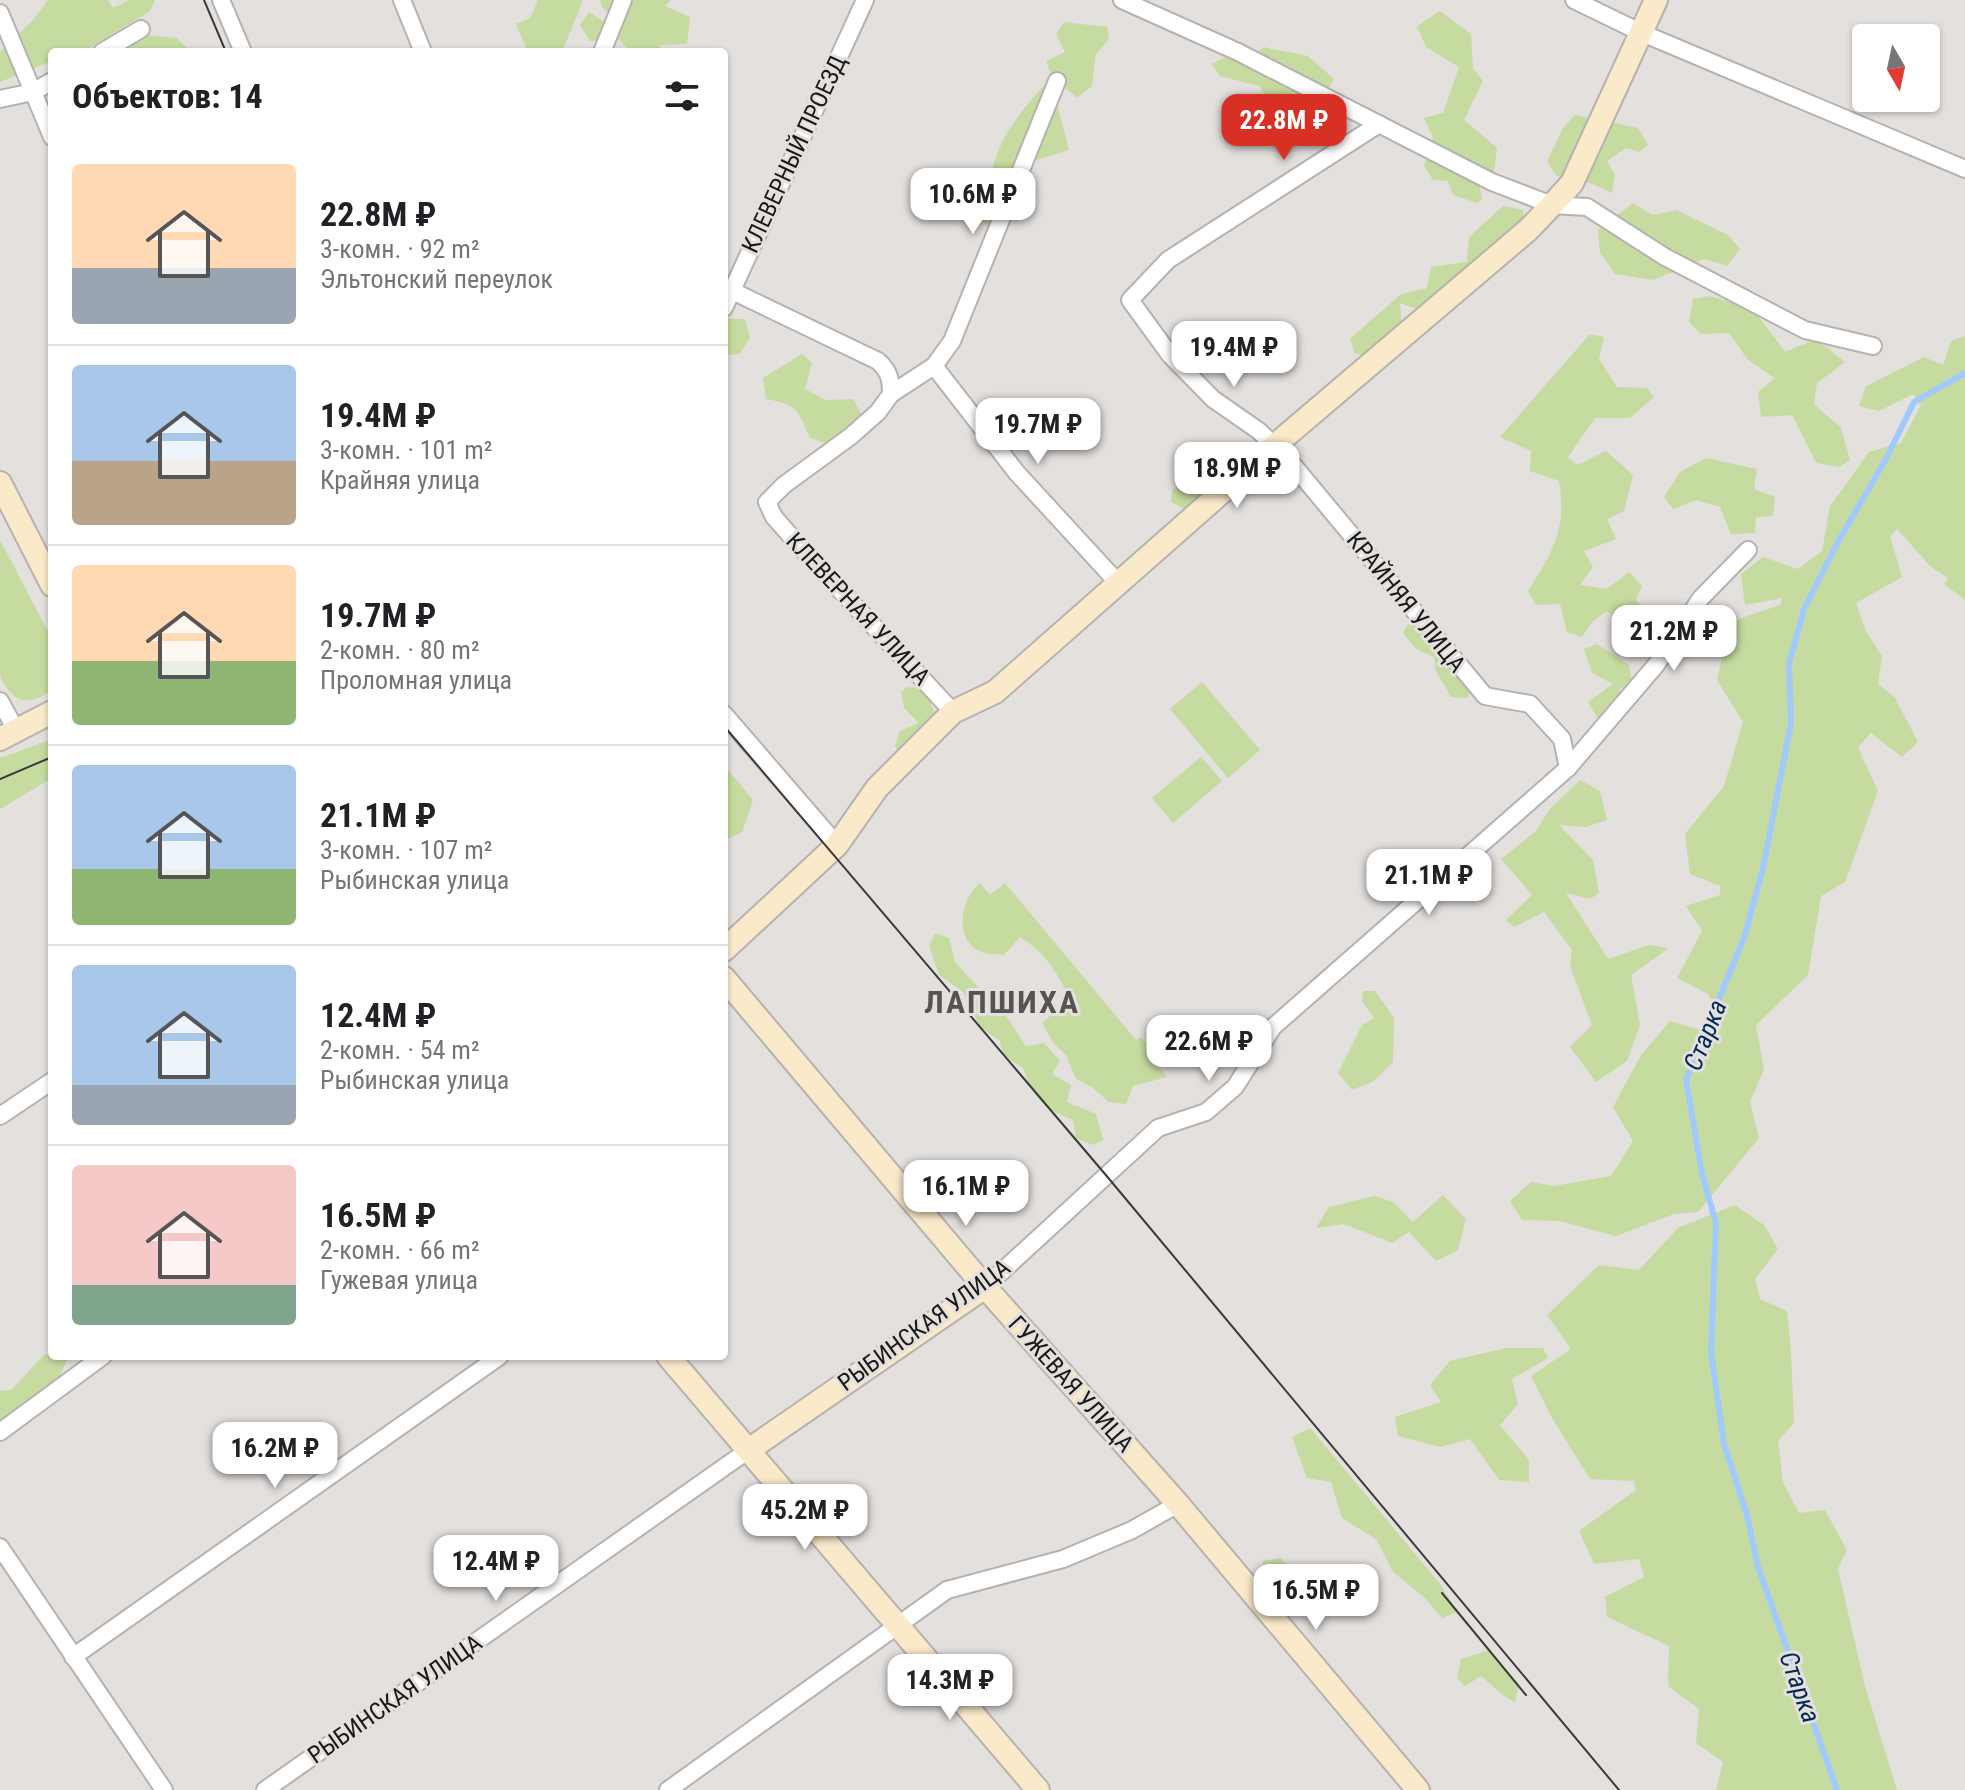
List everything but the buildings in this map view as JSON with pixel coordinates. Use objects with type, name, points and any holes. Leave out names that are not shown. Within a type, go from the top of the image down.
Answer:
[{"type":"street","points":[[221,0],[241,48]]},
{"type":"street","points":[[402,0],[421,48]]},
{"type":"street","points":[[604,48],[623,0]]},
{"type":"street","name":"КЛЕВЕРНЫЙ ПРОЕЗД","points":[[728,289],[865,0]]},
{"type":"street","points":[[1122,0],[1238,52],[1492,182],[1552,205],[1587,207],[1665,257],[1805,330],[1873,346]]},
{"type":"street","points":[[1574,0],[1642,33],[1965,169]]},
{"type":"street","points":[[728,946],[837,845],[877,788],[953,712],[995,692],[1274,446],[1528,230],[1572,183],[1656,0]]},
{"type":"street","points":[[0,13],[48,128]]},
{"type":"street","points":[[109,48],[141,29]]},
{"type":"street","points":[[891,394],[934,366],[952,341],[1057,81]]},
{"type":"street","points":[[0,99],[33,92],[48,83]]},
{"type":"street","name":"КРАЙНЯЯ УЛИЦА","points":[[1379,124],[1168,260],[1130,300],[1170,355],[1213,399],[1259,431],[1289,460],[1485,696],[1530,704],[1562,739],[1568,768]]},
{"type":"street","points":[[728,289],[878,361],[887,369],[891,394]]},
{"type":"street","points":[[934,366],[1017,473],[1119,584]]},
{"type":"street","name":"КЛЕВЕРНАЯ УЛИЦА","points":[[891,394],[878,412],[851,436],[784,485],[767,502],[774,517],[803,550],[953,712]]},
{"type":"street","points":[[0,483],[48,577]]},
{"type":"street","name":"РЫБИНСКАЯ УЛИЦА","points":[[265,1790],[985,1287],[1158,1128],[1206,1112],[1235,1087],[1273,1027],[1568,768],[1656,665],[1701,598],[1748,550]]},
{"type":"street","points":[[0,701],[8,735],[48,714]]},
{"type":"street","points":[[728,719],[837,845]]},
{"type":"street","name":"ГУЖЕВАЯ УЛИЦА","points":[[728,983],[985,1287],[1178,1504],[1418,1790]]},
{"type":"street","points":[[0,1116],[48,1084]]},
{"type":"street","points":[[0,1432],[98,1360]]},
{"type":"street","points":[[73,1657],[494,1360]]},
{"type":"street","points":[[672,1360],[1038,1790]]},
{"type":"street","points":[[668,1790],[947,1590],[1063,1559],[1132,1530],[1178,1504]]},
{"type":"street","points":[[0,1547],[164,1790]]},
{"type":"green space","points":[[48,0],[108,0],[113,8],[129,0],[155,0],[150,11],[90,48],[48,48],[48,63],[0,82],[0,52],[33,20]]},
{"type":"green space","points":[[538,0],[583,0],[564,48],[526,48],[516,24],[530,18]]},
{"type":"green space","points":[[600,0],[671,0],[665,6],[690,17],[687,44],[627,48],[620,40],[590,41],[580,25],[589,12],[616,29],[618,20],[603,8]]},
{"type":"green space","points":[[1440,11],[1471,34],[1473,68],[1483,81],[1464,120],[1497,148],[1494,171],[1478,179],[1482,199],[1477,203],[1453,195],[1448,181],[1433,180],[1424,166],[1433,138],[1424,118],[1443,113],[1459,67],[1426,47],[1417,26]]},
{"type":"green space","points":[[1064,22],[1107,27],[1109,39],[1096,54],[1092,86],[1077,98],[1061,84],[1055,96],[1069,150],[1033,161],[1025,181],[997,189],[1006,229],[1002,237],[983,222],[973,197],[990,183],[998,152],[1012,125],[1052,77],[1046,61],[1065,52],[1056,34]]},
{"type":"green space","points":[[144,35],[177,38],[187,48],[122,48]]},
{"type":"green space","points":[[1263,47],[1308,56],[1334,79],[1321,102],[1330,114],[1320,122],[1295,105],[1273,108],[1259,86],[1220,76],[1212,64],[1226,57],[1248,63]]},
{"type":"green space","points":[[1575,115],[1638,128],[1648,145],[1639,152],[1626,148],[1607,161],[1615,175],[1612,193],[1590,183],[1557,176],[1547,162],[1563,128]]},
{"type":"green space","points":[[1633,203],[1653,215],[1676,210],[1728,235],[1740,249],[1727,266],[1704,259],[1653,280],[1615,274],[1600,252],[1598,230]]},
{"type":"green space","points":[[1503,206],[1523,210],[1525,225],[1425,312],[1400,303],[1402,330],[1373,355],[1355,354],[1350,339],[1401,294],[1427,288],[1431,267],[1467,262],[1469,237]]},
{"type":"green space","points":[[1710,296],[1753,309],[1785,352],[1816,339],[1845,362],[1817,383],[1814,404],[1841,428],[1850,460],[1839,467],[1816,463],[1792,415],[1761,417],[1758,392],[1775,378],[1748,360],[1729,333],[1701,334],[1689,322],[1693,299]]},
{"type":"green space","points":[[728,319],[745,319],[750,338],[740,354],[728,355]]},
{"type":"green space","points":[[1590,334],[1604,337],[1599,359],[1617,387],[1647,388],[1654,397],[1630,418],[1595,418],[1568,457],[1577,465],[1606,451],[1633,475],[1624,511],[1607,519],[1616,539],[1584,551],[1593,567],[1580,585],[1607,589],[1629,572],[1642,586],[1636,600],[1664,627],[1659,642],[1636,636],[1607,611],[1592,622],[1582,637],[1567,632],[1560,604],[1536,605],[1528,591],[1556,539],[1561,513],[1559,481],[1530,471],[1531,451],[1500,437]]},
{"type":"green space","points":[[1965,336],[1965,600],[1944,584],[1948,578],[1930,566],[1897,529],[1890,536],[1902,577],[1856,603],[1866,631],[1882,656],[1878,684],[1895,698],[1918,742],[1902,757],[1871,733],[1858,747],[1878,791],[1845,882],[1821,896],[1808,975],[1756,1025],[1764,1070],[1750,1101],[1759,1138],[1698,1212],[1674,1214],[1616,1236],[1559,1221],[1522,1220],[1510,1201],[1531,1182],[1554,1186],[1611,1176],[1633,1141],[1613,1107],[1641,1055],[1670,1021],[1710,1033],[1722,1020],[1708,994],[1677,978],[1702,931],[1686,906],[1720,895],[1720,886],[1690,874],[1685,834],[1724,786],[1743,722],[1717,680],[1730,622],[1780,605],[1782,598],[1745,605],[1741,574],[1763,557],[1798,569],[1822,551],[1830,506],[1869,452],[1901,443],[1921,405],[1913,394],[1879,411],[1859,406],[1866,386],[1924,357],[1943,365],[1951,341]]},
{"type":"green space","points":[[802,354],[812,363],[805,389],[826,400],[853,399],[863,417],[841,448],[810,438],[795,410],[784,403],[766,399],[763,378]]},
{"type":"green space","points":[[1220,449],[1238,459],[1239,469],[1226,477],[1205,478],[1209,493],[1187,510],[1171,502],[1172,490],[1198,478],[1201,467]]},
{"type":"green space","points":[[1706,458],[1757,469],[1754,489],[1775,497],[1773,516],[1756,517],[1755,533],[1731,534],[1720,507],[1696,500],[1673,509],[1664,497],[1680,472]]},
{"type":"green space","points":[[0,540],[48,631],[48,693],[35,699],[21,699],[9,691],[0,675]]},
{"type":"green space","points":[[1420,622],[1437,643],[1439,655],[1455,664],[1472,686],[1467,698],[1451,697],[1436,671],[1434,657],[1416,649],[1403,633],[1408,624]]},
{"type":"green space","points":[[1597,644],[1629,665],[1632,683],[1619,689],[1626,707],[1599,721],[1588,702],[1613,684],[1592,673],[1584,649]]},
{"type":"green space","points":[[1202,682],[1260,750],[1228,778],[1170,709]]},
{"type":"green space","points":[[907,687],[926,689],[940,729],[899,753],[895,746],[900,731],[919,723],[904,708],[901,692]]},
{"type":"green space","points":[[48,740],[48,780],[0,809],[0,758]]},
{"type":"green space","points":[[1201,757],[1222,781],[1173,823],[1152,798]]},
{"type":"green space","points":[[728,770],[753,800],[742,832],[728,839]]},
{"type":"green space","points":[[1580,780],[1600,791],[1607,820],[1586,827],[1559,825],[1593,860],[1599,893],[1590,899],[1566,893],[1608,959],[1649,945],[1669,948],[1631,975],[1640,1025],[1627,1061],[1596,1082],[1570,1047],[1592,1025],[1570,966],[1572,950],[1544,912],[1514,927],[1506,920],[1532,895],[1501,859],[1536,831],[1549,810]]},
{"type":"green space","points":[[1408,865],[1419,878],[1399,896],[1387,883]]},
{"type":"green space","points":[[980,883],[990,895],[1005,883],[1136,1040],[1141,1037],[1154,1054],[1150,1057],[1167,1077],[1133,1086],[1126,1104],[1109,1102],[1076,1079],[1066,1055],[1054,1044],[1042,1023],[1069,999],[1050,964],[1020,937],[1004,955],[984,953],[967,940],[962,921],[964,910],[967,900]]},
{"type":"green space","points":[[935,933],[949,938],[955,962],[979,988],[986,1011],[1004,1013],[1026,1046],[1044,1043],[1060,1061],[1052,1074],[1071,1085],[1067,1102],[1096,1114],[1103,1140],[1093,1145],[1076,1138],[1073,1120],[1041,1101],[1023,1068],[1003,1055],[1000,1041],[980,1027],[963,992],[939,975],[929,946]]},
{"type":"green space","points":[[1363,991],[1375,991],[1394,1018],[1393,1062],[1374,1081],[1352,1090],[1338,1073],[1362,1025],[1374,1018],[1362,1001]]},
{"type":"green space","points":[[1443,1195],[1466,1219],[1458,1250],[1436,1261],[1409,1232],[1392,1243],[1344,1224],[1316,1228],[1329,1207],[1375,1196],[1393,1202],[1413,1222]]},
{"type":"green space","points":[[1735,1205],[1764,1225],[1778,1249],[1755,1279],[1760,1299],[1787,1311],[1794,1423],[1778,1441],[1783,1482],[1799,1513],[1825,1510],[1847,1550],[1838,1569],[1865,1686],[1897,1790],[1716,1790],[1723,1762],[1696,1743],[1699,1709],[1668,1686],[1669,1646],[1607,1617],[1605,1597],[1644,1577],[1639,1559],[1594,1564],[1579,1531],[1636,1490],[1633,1481],[1590,1479],[1552,1418],[1531,1376],[1571,1349],[1547,1315],[1599,1265],[1639,1270],[1678,1228]]},
{"type":"green space","points":[[1506,1348],[1543,1348],[1548,1358],[1512,1379],[1518,1404],[1500,1425],[1529,1460],[1529,1482],[1499,1480],[1470,1439],[1440,1447],[1398,1436],[1395,1417],[1441,1402],[1430,1385],[1450,1361]]},
{"type":"green space","points":[[45,1354],[48,1360],[67,1360],[50,1397],[0,1422],[0,1391],[11,1390]]},
{"type":"green space","points":[[1310,1428],[1440,1584],[1457,1612],[1442,1618],[1425,1598],[1393,1572],[1376,1539],[1342,1518],[1331,1482],[1307,1478],[1292,1437]]},
{"type":"green space","points":[[1281,1558],[1292,1572],[1323,1572],[1328,1606],[1299,1613],[1270,1587],[1262,1561]]},
{"type":"green space","points":[[1489,1650],[1519,1684],[1515,1702],[1481,1676],[1465,1686],[1457,1678],[1461,1659]]},
{"type":"waterway","name":"Старка","points":[[1837,1790],[1758,1567],[1747,1515],[1724,1444],[1711,1352],[1716,1223],[1702,1174],[1686,1080],[1745,935],[1763,868],[1791,723],[1789,664],[1804,609],[1914,402],[1965,373]]},
{"type":"tram line","points":[[204,0],[224,48]]},
{"type":"tram line","points":[[728,731],[1105,1174],[1619,1790]]},
{"type":"tram line","points":[[0,779],[48,759]]},
{"type":"tram line","points":[[1442,1593],[1526,1695]]},
{"type":"district","name":"ЛАПШИХА","points":[[1002,1002]]}]
